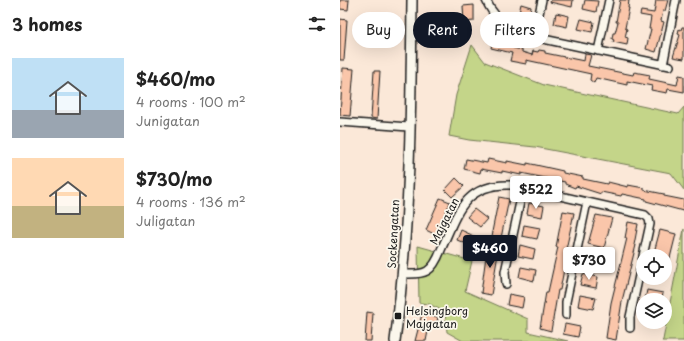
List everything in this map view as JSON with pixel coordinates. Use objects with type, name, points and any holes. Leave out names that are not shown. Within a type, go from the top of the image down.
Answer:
[{"type":"street","name":"Sockengatan","points":[[395,341],[403,274],[409,128],[412,0]]},
{"type":"street","points":[[486,0],[493,12]]},
{"type":"street","points":[[539,12],[542,0]]},
{"type":"street","points":[[598,51],[609,0]]},
{"type":"street","points":[[663,65],[676,0]]},
{"type":"street","points":[[549,40],[670,66]]},
{"type":"street","points":[[340,122],[409,128]]},
{"type":"street","name":"Majgatan","points":[[403,274],[419,274],[432,267],[457,214],[465,202],[472,195],[483,188],[496,185],[511,185],[642,214],[649,219],[650,224],[645,249]]},
{"type":"street","points":[[506,284],[505,272],[523,188]]},
{"type":"street","points":[[566,314],[566,302],[587,202]]},
{"type":"street","points":[[630,328],[630,317],[637,285]]},
{"type":"green space","points":[[472,45],[485,62],[544,85],[678,114],[684,107],[684,190],[671,173],[535,147],[469,140],[449,136],[456,95]]},
{"type":"green space","points":[[684,229],[684,341],[662,341],[665,329],[672,329],[672,293]]},
{"type":"green space","points":[[418,246],[472,261],[465,291],[528,319],[528,332],[568,341],[463,341],[447,332],[445,312],[429,304],[419,303]]},
{"type":"building","points":[[340,0],[349,0],[348,10],[340,9]]},
{"type":"building","points":[[551,0],[573,0],[572,7],[550,2]]},
{"type":"building","points":[[585,0],[598,1],[596,12],[583,9]]},
{"type":"building","points":[[620,0],[629,0],[625,28],[627,29],[625,37],[628,38],[627,45],[613,42],[614,40],[612,39],[618,22],[616,22]]},
{"type":"building","points":[[656,0],[668,0],[665,11],[663,11],[661,21],[664,22],[656,52],[646,49],[651,29],[649,29],[651,17],[640,15],[641,11],[654,13]]},
{"type":"building","points":[[521,4],[531,7],[530,12],[519,12]]},
{"type":"building","points":[[474,5],[474,21],[472,21],[472,12],[463,12],[463,6]]},
{"type":"building","points":[[556,13],[569,16],[567,27],[554,24]]},
{"type":"building","points":[[340,19],[347,20],[344,60],[340,60]]},
{"type":"building","points":[[581,19],[594,22],[592,32],[578,29]]},
{"type":"building","points":[[682,27],[684,27],[684,59],[673,57],[680,35],[678,34],[679,29],[681,30]]},
{"type":"building","points":[[491,48],[513,48],[522,50],[522,52],[532,55],[533,51],[538,52],[539,50],[545,51],[545,53],[584,61],[585,54],[591,55],[588,66],[633,75],[634,72],[650,75],[649,79],[677,85],[679,75],[684,76],[684,92],[668,89],[667,93],[651,90],[652,86],[627,81],[627,85],[596,78],[594,83],[590,80],[591,74],[526,60],[526,64],[510,61],[512,53]]},
{"type":"building","points":[[343,68],[354,69],[350,116],[340,115]]},
{"type":"building","points":[[374,71],[380,71],[377,119],[371,118]]},
{"type":"building","points":[[466,159],[487,163],[488,159],[507,163],[507,161],[527,165],[527,163],[563,171],[563,173],[583,177],[583,179],[607,184],[608,182],[628,187],[628,185],[644,188],[644,190],[664,194],[664,196],[684,200],[683,211],[646,201],[646,199],[622,194],[621,196],[601,192],[601,194],[576,186],[575,188],[565,184],[565,182],[521,173],[521,175],[481,169],[480,173],[464,169]]},
{"type":"building","points":[[456,178],[464,186],[452,197],[445,190]]},
{"type":"building","points":[[499,197],[509,199],[500,243],[492,237]]},
{"type":"building","points":[[440,198],[450,202],[436,235],[426,230]]},
{"type":"building","points":[[529,203],[544,206],[542,217],[527,214]]},
{"type":"building","points":[[474,209],[487,219],[480,227],[467,217]]},
{"type":"building","points":[[563,211],[574,213],[551,331],[540,328],[546,292],[548,292],[558,247],[556,247]]},
{"type":"building","points":[[596,215],[612,218],[604,248],[588,244]]},
{"type":"building","points":[[628,222],[638,224],[634,245],[636,245],[622,301],[616,340],[606,338],[611,303],[627,238],[625,238]]},
{"type":"building","points":[[524,225],[540,228],[537,239],[522,236]]},
{"type":"building","points":[[461,230],[476,237],[472,246],[457,240]]},
{"type":"building","points":[[660,230],[676,234],[672,250],[655,249]]},
{"type":"building","points":[[491,243],[501,248],[500,254],[498,254],[491,295],[481,293],[486,256],[488,257]]},
{"type":"building","points":[[520,245],[535,249],[533,259],[518,256]]},
{"type":"building","points":[[585,254],[601,257],[599,267],[583,264]]},
{"type":"building","points":[[521,267],[536,270],[534,281],[519,277]]},
{"type":"building","points":[[583,274],[598,277],[596,288],[580,285]]},
{"type":"building","points":[[647,290],[663,293],[646,293]]},
{"type":"building","points":[[509,294],[524,297],[522,308],[507,305]]},
{"type":"building","points":[[580,295],[596,298],[593,309],[578,306]]},
{"type":"building","points":[[367,312],[373,313],[371,341],[365,341]]},
{"type":"building","points":[[422,314],[438,317],[436,328],[429,326],[426,341],[415,341]]},
{"type":"building","points":[[565,324],[580,327],[578,337],[563,334]]},
{"type":"place","name":"Helsingborg Majgatan","points":[[398,316]]}]
